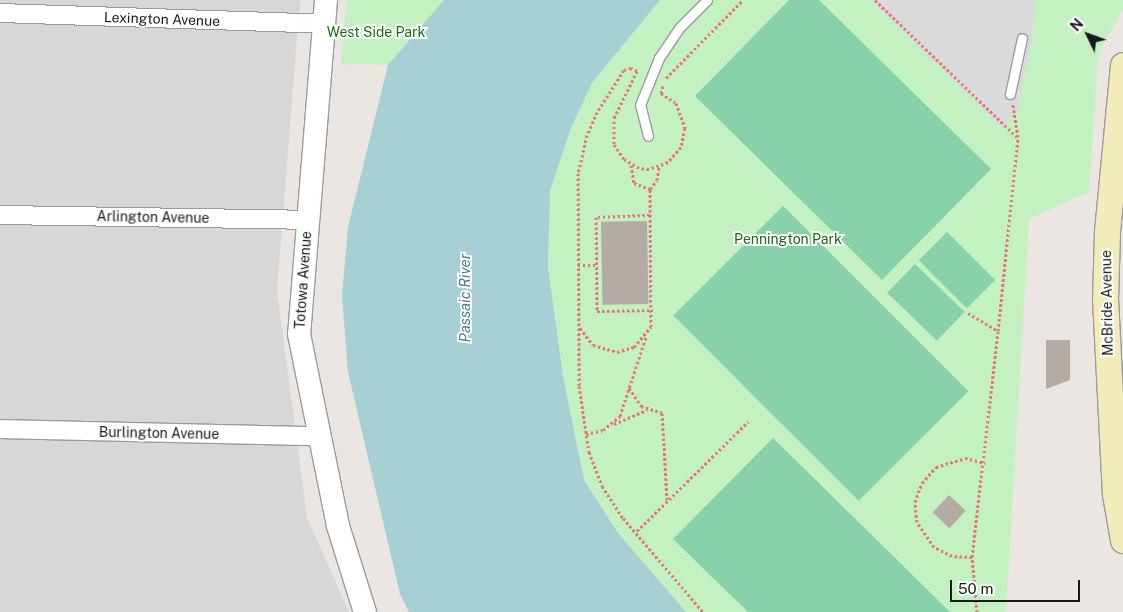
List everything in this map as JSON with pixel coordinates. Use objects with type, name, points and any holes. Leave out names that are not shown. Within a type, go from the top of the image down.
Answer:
[{"type":"main road","name":"McBride Avenue","points":[[1123,65],[1118,150],[1107,232],[1116,380],[1114,494],[1123,540]]},
{"type":"street","name":"Totowa Avenue","points":[[326,0],[299,334],[318,436],[338,526],[365,612]]},
{"type":"street","name":"Lexington Avenue","points":[[0,13],[324,24]]},
{"type":"street","name":"Arlington Avenue","points":[[0,215],[307,220]]},
{"type":"street","name":"Burlington Avenue","points":[[0,429],[318,436]]},
{"type":"lane","points":[[648,136],[640,105],[659,58],[680,27],[707,0]]},
{"type":"lane","points":[[1010,94],[1022,38]]},
{"type":"path","points":[[703,612],[602,486],[586,434],[579,386],[578,173],[587,135],[597,112],[624,70],[631,68],[637,72],[614,118],[612,136],[618,152],[631,164],[639,168],[659,166],[676,155],[685,128],[676,103],[661,93],[666,76],[743,0]]},
{"type":"path","points":[[875,0],[1007,131],[1018,137]]},
{"type":"path","points":[[977,612],[972,557],[985,463],[1018,137],[1010,94]]},
{"type":"path","points":[[631,164],[634,183],[650,190]]},
{"type":"path","points":[[609,426],[620,416],[653,310],[650,190],[657,180],[659,166]]},
{"type":"path","points":[[650,215],[596,218],[597,311],[653,310]]},
{"type":"path","points":[[578,265],[597,265]]},
{"type":"path","points":[[968,313],[998,331]]},
{"type":"path","points":[[578,325],[587,340],[609,351],[634,346],[647,334]]},
{"type":"path","points":[[629,388],[636,401],[648,410],[662,413],[667,501]]},
{"type":"path","points":[[586,434],[648,410]]},
{"type":"path","points":[[637,531],[748,422]]},
{"type":"path","points":[[972,557],[952,556],[934,547],[917,522],[916,502],[922,483],[936,467],[965,458],[985,463]]},
{"type":"shaded area","points":[[0,0],[300,0],[277,291],[307,517],[349,612],[0,612]]},
{"type":"shaded area","points":[[871,0],[1034,0],[1033,35],[1017,111],[1003,128]]},
{"type":"green space","name":"West Side Park","points":[[346,0],[444,0],[388,65],[341,64]]},
{"type":"green space","name":"Pennington Park","points":[[660,0],[1123,0],[1123,10],[1104,42],[1098,59],[1089,192],[1029,219],[1006,612],[686,612],[618,533],[584,480],[563,376],[548,267],[550,191],[571,128],[592,83]]},
{"type":"green space","points":[[789,0],[819,0],[991,169],[882,280],[695,96]]},
{"type":"green space","points":[[783,206],[968,391],[859,501],[673,316]]},
{"type":"green space","points":[[947,232],[995,280],[967,308],[919,260]]},
{"type":"green space","points":[[915,264],[965,312],[937,341],[887,293]]},
{"type":"green space","points":[[773,438],[950,612],[748,612],[673,539]]},
{"type":"water","name":"Passaic River","points":[[444,0],[660,0],[592,83],[571,128],[550,191],[548,267],[563,376],[584,480],[618,533],[686,612],[409,612],[400,594],[348,372],[342,296],[348,227],[388,65]]},
{"type":"building","points":[[647,221],[648,304],[602,305],[601,222]]},
{"type":"building","points":[[1046,340],[1070,340],[1070,380],[1046,389]]},
{"type":"building","points":[[949,495],[966,511],[949,528],[933,513]]}]
